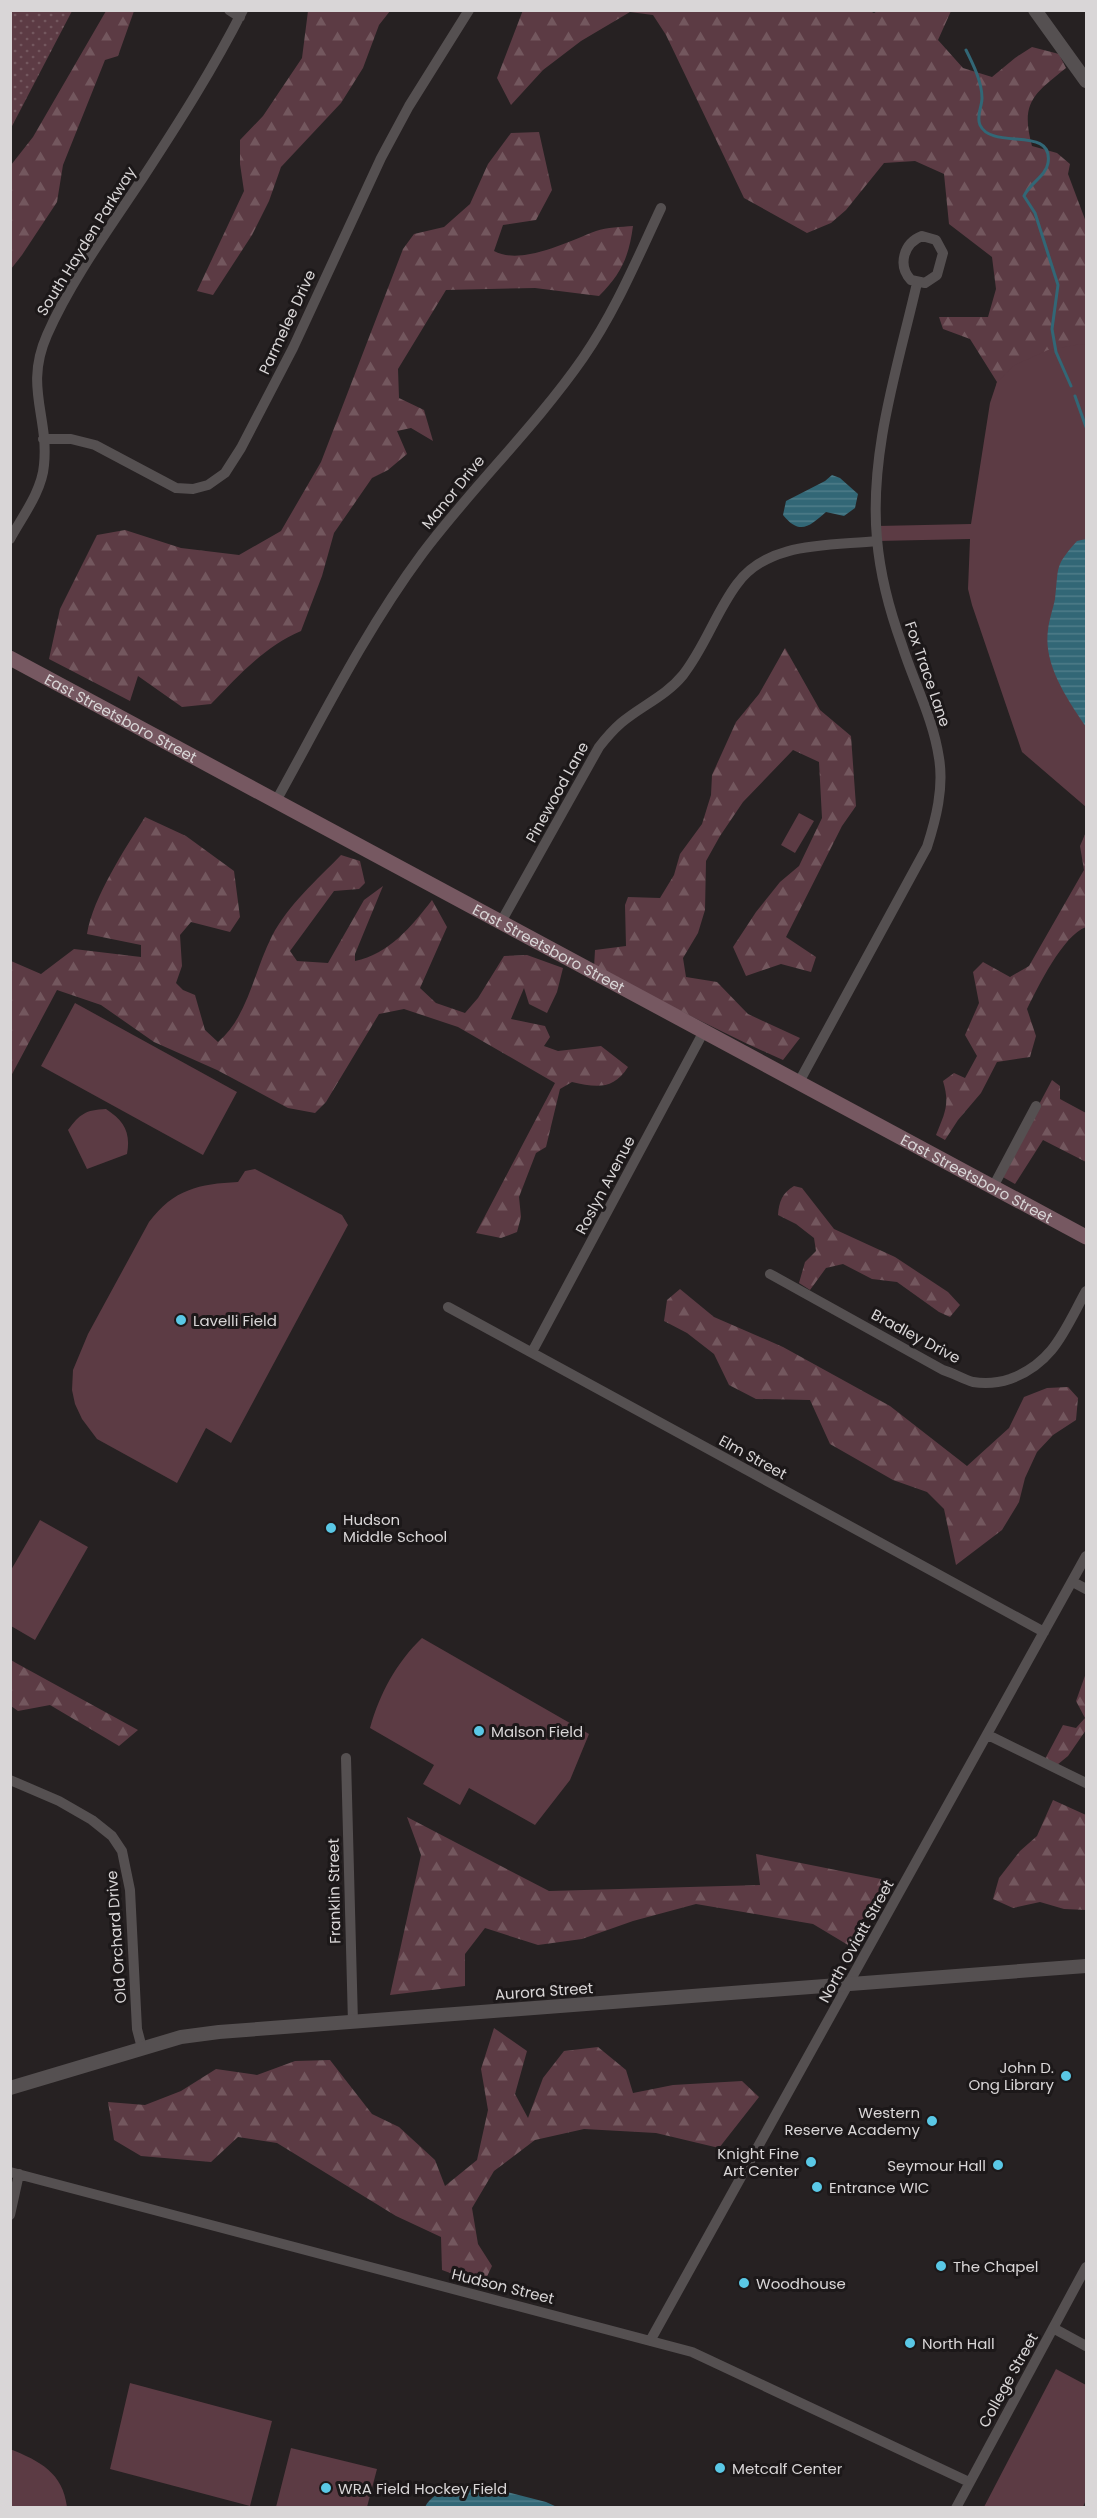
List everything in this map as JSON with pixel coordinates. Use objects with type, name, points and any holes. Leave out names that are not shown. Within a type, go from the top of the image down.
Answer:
[{"type":"main road","name":"East Streetsboro Street","points":[[10,658],[1086,1238]]},
{"type":"street","points":[[229,10],[241,14]]},
{"type":"street","name":"Parmelee Drive","points":[[44,439],[71,440],[95,445],[176,488],[193,489],[208,485],[225,473],[241,448],[293,348],[381,158],[469,10]]},
{"type":"street","points":[[1035,10],[1086,81]]},
{"type":"street","name":"South Hayden Parkway","points":[[10,539],[40,483],[44,466],[44,439],[36,384],[39,357],[47,334],[107,230],[203,83],[241,14]]},
{"type":"street","name":"Manor Drive","points":[[276,801],[358,653],[420,556],[481,479],[531,426],[584,356],[625,285],[661,208]]},
{"type":"street","points":[[929,236],[941,246],[940,268],[932,280],[917,283],[911,280],[904,270],[906,249],[915,238],[929,236]]},
{"type":"street","name":"Fox Trace Lane","points":[[799,1082],[927,847],[936,819],[939,759],[928,713],[902,645],[890,603],[877,541],[878,469],[882,437],[917,283]]},
{"type":"street","name":"Pinewood Lane","points":[[501,922],[599,747],[622,722],[682,677],[737,584],[750,570],[764,560],[792,550],[877,541]]},
{"type":"street","name":"Roslyn Avenue","points":[[532,1352],[704,1031]]},
{"type":"street","points":[[993,1187],[1036,1106]]},
{"type":"street","name":"Bradley Drive","points":[[770,1274],[943,1370],[973,1382],[987,1383],[1001,1382],[1027,1373],[1040,1364],[1052,1352],[1086,1291]]},
{"type":"street","name":"Elm Street","points":[[448,1307],[1044,1632]]},
{"type":"street","name":"North Oviatt Street","points":[[650,2341],[1086,1556]]},
{"type":"street","points":[[1073,1582],[1086,1589]]},
{"type":"street","points":[[988,1735],[1086,1783]]},
{"type":"street","name":"Franklin Street","points":[[346,1758],[353,2023]]},
{"type":"street","name":"Old Orchard Drive","points":[[10,1780],[59,1801],[92,1820],[112,1836],[123,1851],[130,1890],[137,2029],[142,2048]]},
{"type":"street","name":"Aurora Street","points":[[10,2088],[181,2037],[219,2032],[1086,1966]]},
{"type":"street","points":[[10,2215],[15,2173]]},
{"type":"street","name":"Hudson Street","points":[[15,2173],[692,2352],[969,2482]]},
{"type":"street","name":"College Street","points":[[956,2508],[1086,2267]]},
{"type":"street","points":[[1053,2328],[1086,2346]]},
{"type":"green space","points":[[523,10],[868,10],[874,13],[879,10],[951,11],[938,40],[963,68],[992,77],[1032,47],[1059,54],[1066,68],[1032,100],[1028,119],[1032,146],[1057,153],[1070,164],[1068,174],[1086,222],[1086,416],[984,444],[997,382],[970,339],[943,329],[939,317],[988,317],[996,289],[992,257],[949,224],[944,174],[915,161],[884,163],[846,210],[831,223],[807,233],[744,198],[666,35],[653,15],[630,12],[581,41],[543,70],[511,105],[497,78]]},
{"type":"green space","points":[[10,11],[72,11],[11,128]]},
{"type":"green space","points":[[106,11],[134,11],[118,56],[105,60],[63,165],[57,202],[11,269],[11,165],[33,137]]},
{"type":"green space","points":[[308,11],[390,11],[379,25],[363,68],[341,103],[281,167],[269,201],[252,235],[213,295],[197,291],[244,191],[240,164],[240,140],[263,116],[302,58]]},
{"type":"green space","points":[[539,132],[552,190],[536,220],[503,225],[494,251],[505,255],[531,254],[600,230],[633,226],[623,264],[599,296],[535,288],[446,290],[398,369],[399,398],[424,410],[433,441],[411,428],[397,431],[407,454],[388,470],[372,478],[334,533],[322,576],[301,631],[264,653],[211,704],[182,707],[138,676],[130,701],[49,659],[60,609],[97,535],[125,530],[181,548],[239,555],[281,531],[321,462],[403,249],[414,234],[444,227],[470,204],[488,164],[511,133]]},
{"type":"green space","points":[[1086,345],[1086,807],[1022,752],[968,589],[970,539],[877,541],[877,526],[971,524],[990,403],[997,382],[1015,365],[1048,350]]},
{"type":"green space","points":[[785,648],[820,710],[851,736],[856,806],[842,826],[786,937],[816,957],[811,972],[781,964],[746,976],[733,947],[756,912],[780,882],[799,866],[822,818],[819,762],[793,750],[743,802],[706,861],[705,910],[698,933],[683,958],[686,977],[717,982],[748,1014],[800,1038],[783,1060],[594,968],[595,950],[626,946],[625,905],[628,897],[660,898],[674,875],[680,854],[702,824],[711,795],[712,775],[736,722],[759,694]]},
{"type":"green space","points":[[799,813],[814,821],[795,853],[781,845]]},
{"type":"green space","points":[[145,817],[186,836],[234,871],[240,917],[230,932],[191,922],[180,935],[182,966],[176,983],[183,990],[195,995],[205,1030],[218,1042],[237,1020],[244,1007],[272,936],[286,914],[341,855],[360,861],[365,883],[359,889],[334,891],[290,951],[297,961],[328,963],[364,900],[383,886],[355,954],[355,961],[379,952],[399,938],[432,900],[447,927],[420,988],[436,1003],[465,1013],[478,998],[504,956],[527,955],[563,968],[557,992],[547,1013],[529,1004],[524,988],[511,1019],[545,1026],[550,1037],[544,1046],[558,1051],[601,1046],[628,1067],[610,1084],[596,1086],[572,1082],[560,1089],[546,1147],[536,1153],[519,1197],[521,1217],[517,1232],[501,1238],[476,1233],[555,1083],[458,1027],[404,1009],[379,1014],[326,1102],[315,1113],[288,1108],[217,1070],[154,1042],[101,1005],[57,990],[11,1076],[11,961],[41,974],[74,949],[141,957],[141,945],[87,934],[90,920],[103,889]]},
{"type":"green space","points":[[1086,832],[1086,927],[1077,932],[1060,951],[1044,975],[1027,1009],[1036,1036],[1030,1057],[997,1062],[981,1093],[958,1120],[945,1140],[936,1135],[946,1108],[943,1081],[954,1073],[965,1078],[977,1056],[965,1035],[979,1003],[973,972],[983,962],[1010,977],[1029,966],[1084,870],[1080,846]]},
{"type":"green space","points":[[75,1003],[237,1092],[203,1155],[41,1066]]},
{"type":"green space","points":[[1052,1080],[1060,1086],[1060,1099],[1086,1113],[1086,1162],[1043,1140],[1015,1184],[1001,1176]]},
{"type":"green space","points":[[106,1109],[125,1128],[128,1139],[127,1154],[87,1169],[68,1130],[84,1114],[93,1110]]},
{"type":"green space","points":[[255,1169],[342,1215],[348,1225],[231,1443],[206,1428],[177,1483],[97,1439],[82,1419],[75,1404],[72,1390],[73,1370],[88,1334],[149,1222],[158,1211],[188,1190],[211,1184],[238,1182],[245,1171]]},
{"type":"green space","points":[[794,1186],[802,1188],[834,1229],[895,1257],[948,1292],[960,1305],[950,1317],[939,1312],[897,1282],[872,1279],[843,1264],[826,1268],[810,1290],[799,1283],[805,1262],[816,1251],[814,1238],[796,1224],[778,1215],[782,1198]]},
{"type":"green space","points":[[680,1289],[714,1317],[783,1347],[890,1406],[967,1466],[1009,1428],[1024,1397],[1047,1388],[1068,1387],[1078,1398],[1076,1420],[1053,1435],[1037,1452],[1025,1478],[1019,1502],[1002,1530],[956,1565],[944,1509],[927,1492],[893,1480],[830,1444],[810,1400],[756,1399],[729,1385],[714,1354],[687,1333],[664,1321],[667,1300]]},
{"type":"green space","points":[[40,1520],[88,1547],[35,1640],[11,1626],[11,1570]]},
{"type":"green space","name":"Malson Field","points":[[422,1638],[589,1734],[570,1780],[535,1825],[469,1788],[460,1805],[423,1784],[434,1765],[370,1728],[390,1679],[404,1658]]},
{"type":"green space","points":[[11,1660],[138,1730],[119,1746],[50,1705],[18,1711],[11,1706]]},
{"type":"green space","points":[[1086,1673],[1086,1730],[1068,1756],[1057,1765],[1045,1759],[1063,1725],[1076,1728],[1085,1718],[1076,1701]]},
{"type":"green space","points":[[1053,1800],[1086,1815],[1086,1910],[1064,1909],[1040,1902],[1013,1908],[993,1899],[999,1878],[1020,1851],[1037,1836]]},
{"type":"green space","points":[[407,1817],[549,1891],[760,1885],[756,1854],[886,1880],[848,1945],[813,1924],[696,1904],[633,1921],[582,1939],[538,1945],[485,1928],[465,1954],[465,1986],[390,1995],[421,1855]]},
{"type":"green space","points":[[494,2028],[527,2051],[515,2094],[528,2118],[543,2078],[564,2051],[598,2047],[626,2070],[633,2093],[673,2085],[742,2081],[759,2097],[719,2148],[656,2133],[584,2129],[535,2140],[494,2171],[472,2208],[478,2244],[492,2266],[483,2285],[442,2270],[441,2237],[396,2216],[277,2143],[238,2137],[211,2162],[141,2156],[114,2140],[108,2102],[145,2105],[181,2091],[216,2069],[257,2075],[295,2061],[330,2060],[372,2114],[399,2127],[435,2160],[445,2186],[477,2160],[488,2110],[481,2069]]},
{"type":"green space","points":[[1056,2369],[1086,2385],[1086,2500],[1083,2507],[984,2507]]},
{"type":"green space","points":[[130,2383],[272,2421],[250,2506],[110,2469]]},
{"type":"green space","name":"WRA Field Hockey Field","points":[[291,2448],[377,2469],[367,2507],[276,2507]]},
{"type":"green space","points":[[10,2449],[31,2458],[55,2477],[65,2495],[67,2507],[11,2507]]},
{"type":"water","points":[[832,475],[840,478],[858,494],[855,508],[844,516],[826,512],[805,527],[795,525],[783,515],[786,501]]},
{"type":"water","points":[[1086,539],[1086,727],[1058,682],[1047,643],[1059,567],[1064,556],[1077,541]]},
{"type":"water","points":[[484,2486],[557,2507],[425,2507],[436,2495],[451,2489]]},
{"type":"waterway","points":[[966,50],[977,73],[980,86],[982,98],[980,125],[987,133],[997,137],[1032,141],[1042,145],[1047,152],[1047,168],[1024,196],[1035,213],[1058,285],[1052,329],[1056,352],[1071,386]]},
{"type":"waterway","points":[[1075,396],[1086,427]]},
{"type":"place","name":"Lavelli Field","points":[[181,1320]]},
{"type":"place","name":"Hudson Middle School","points":[[331,1528]]},
{"type":"place","name":"Malson Field","points":[[479,1731]]},
{"type":"place","name":"John D. Ong Library","points":[[1066,2076]]},
{"type":"place","name":"Western Reserve Academy","points":[[932,2121]]},
{"type":"place","name":"Knight Fine Art Center","points":[[811,2162]]},
{"type":"place","name":"Seymour Hall","points":[[998,2165]]},
{"type":"place","name":"Entrance WIC","points":[[817,2187]]},
{"type":"place","name":"The Chapel","points":[[941,2266]]},
{"type":"place","name":"Woodhouse","points":[[744,2283]]},
{"type":"place","name":"North Hall","points":[[910,2343]]},
{"type":"place","name":"Metcalf Center","points":[[720,2468]]},
{"type":"place","name":"WRA Field Hockey Field","points":[[326,2488]]}]
